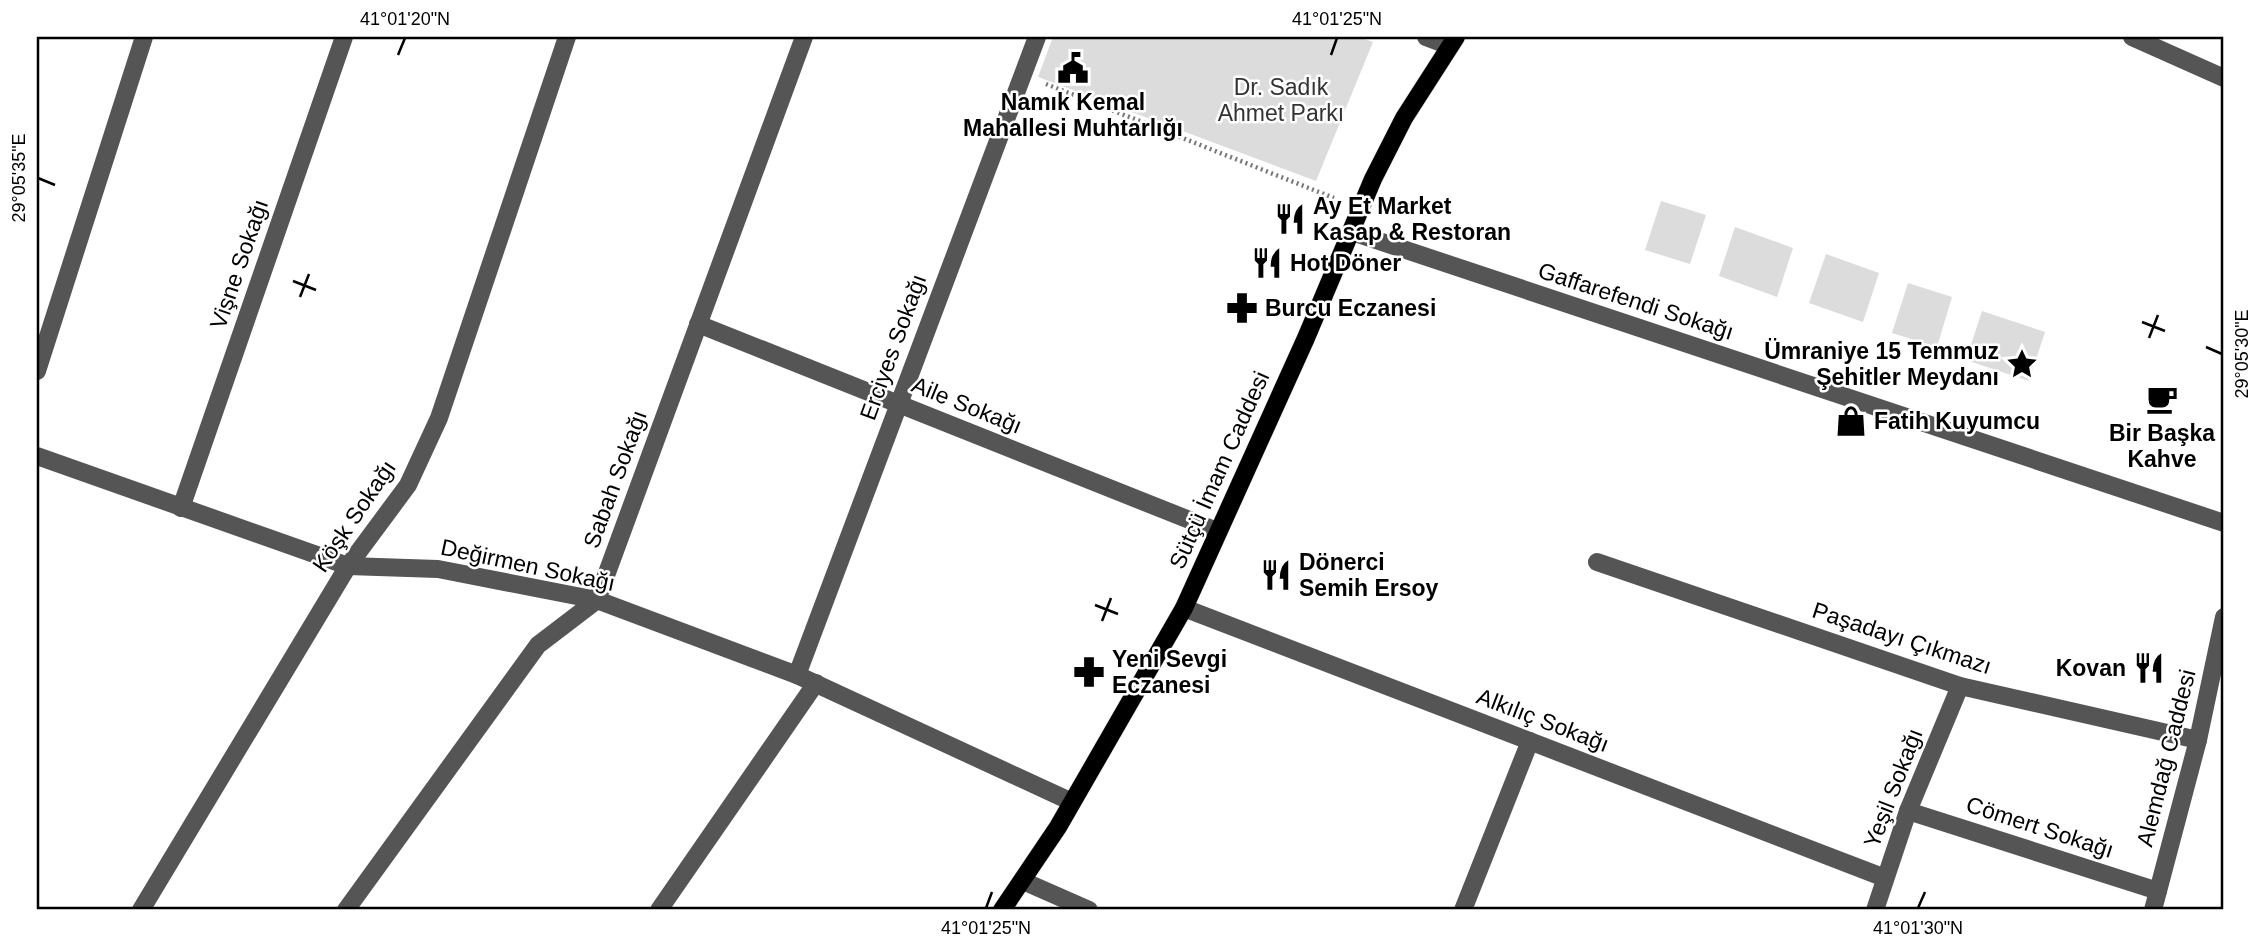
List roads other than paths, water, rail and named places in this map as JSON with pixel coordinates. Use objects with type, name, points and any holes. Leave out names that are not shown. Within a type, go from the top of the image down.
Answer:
[{"type":"main road","name":"Sütçü İmam Caddesi","points":[[1002,910],[1072,802],[1184,608],[1352,232],[1373,179],[1404,118],[1453,41]]},
{"type":"street","points":[[37,371],[144,37]]},
{"type":"street","name":"Vişne Sokağı","points":[[181,508],[344,37]]},
{"type":"street","name":"Köşk Sokağı","points":[[141,910],[348,566],[408,485],[439,418],[567,37]]},
{"type":"street","name":"Sabah Sokağı","points":[[597,600],[804,37]]},
{"type":"street","name":"Erciyes Sokağı","points":[[797,675],[1037,37]]},
{"type":"street","points":[[1426,37],[1453,41]]},
{"type":"street","points":[[2132,37],[2224,78]]},
{"type":"street","name":"Gaffarefendi Sokağı","points":[[1352,232],[2224,523]]},
{"type":"street","name":"Aile Sokağı","points":[[698,324],[1217,531]]},
{"type":"street","name":"Değirmen Sokağı","points":[[37,456],[348,566],[438,569],[597,600],[816,683],[1072,802]]},
{"type":"street","name":"Paşadayı Çıkmazı","points":[[1597,562],[1960,686],[2198,740]]},
{"type":"street","points":[[346,910],[538,645],[597,600]]},
{"type":"street","name":"Alkılıç Sokağı","points":[[1184,608],[1885,878]]},
{"type":"street","name":"Alemdağ Caddesi","points":[[2153,910],[2198,740],[2224,617]]},
{"type":"street","points":[[659,910],[816,683]]},
{"type":"street","name":"Yeşil Sokağı","points":[[1875,910],[1908,811],[1960,686]]},
{"type":"street","points":[[1463,910],[1530,741]]},
{"type":"street","name":"Cömert Sokağı","points":[[1908,811],[2158,891]]},
{"type":"street","points":[[1023,881],[1089,910]]},
{"type":"place","name":"Namık Kemal Mahallesi Muhtarlığı","points":[[1073,68]]},
{"type":"place","name":"Ay Et Market Kasap & Restoran","points":[[1290,219]]},
{"type":"place","name":"Hot Döner","points":[[1267,263]]},
{"type":"place","name":"Burcu Eczanesi","points":[[1242,308]]},
{"type":"place","name":"Ümraniye 15 Temmuz Şehitler Meydanı","points":[[2022,364]]},
{"type":"place","name":"Bir Başka Kahve","points":[[2162,399]]},
{"type":"place","name":"Fatih Kuyumcu","points":[[1851,421]]},
{"type":"place","name":"Dönerci Semih Ersoy","points":[[1276,575]]},
{"type":"place","name":"Kovan","points":[[2149,668]]},
{"type":"place","name":"Yeni Sevgi Eczanesi","points":[[1089,672]]},
{"type":"park label","name":"Dr. Sadık Ahmet Parkı","points":[[1281,100]]}]
